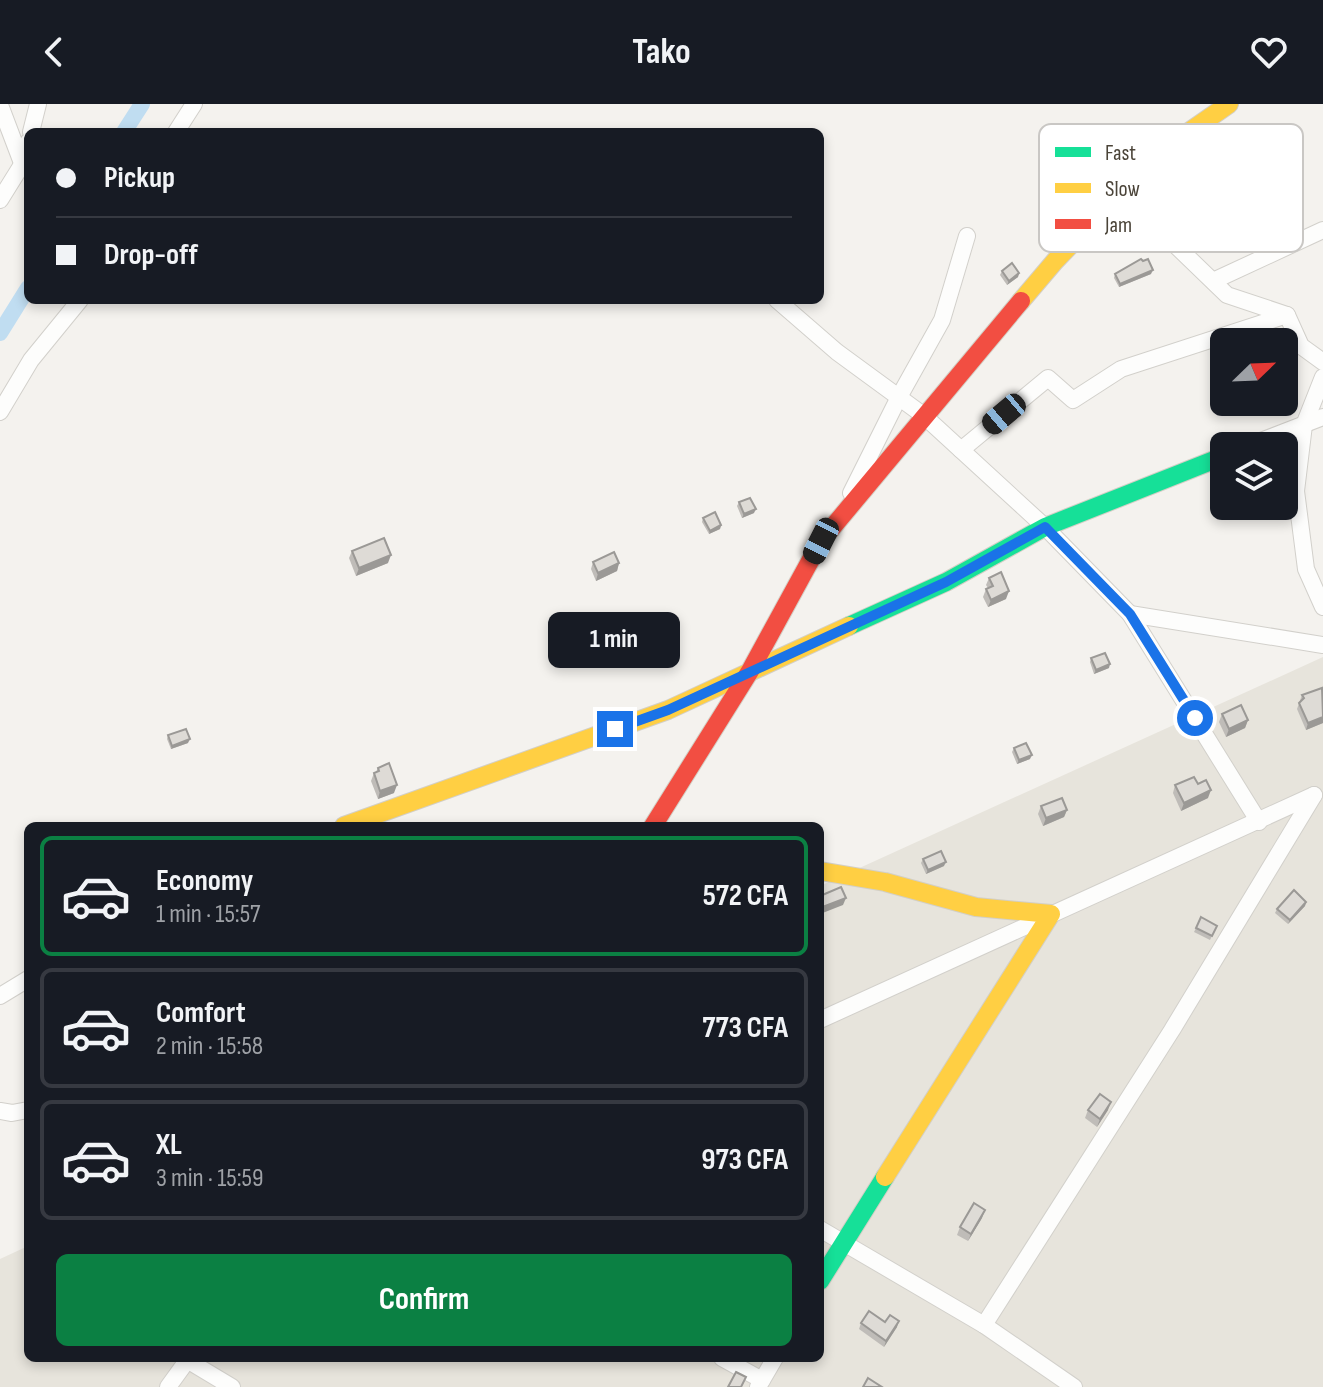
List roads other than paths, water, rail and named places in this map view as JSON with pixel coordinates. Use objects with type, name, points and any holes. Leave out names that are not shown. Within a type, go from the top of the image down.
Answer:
[{"type":"street","points":[[32,128],[38,104]]},
{"type":"street","points":[[179,128],[194,104]]},
{"type":"street","points":[[1203,124],[1229,104]]},
{"type":"street","points":[[0,105],[23,163]]},
{"type":"street","points":[[0,200],[24,159]]},
{"type":"street","points":[[1303,239],[1323,230]]},
{"type":"street","points":[[839,518],[899,397],[942,320],[967,236]]},
{"type":"street","points":[[656,822],[750,671],[821,541],[923,415],[1064,252]]},
{"type":"street","points":[[1183,252],[1227,295],[1287,315],[1301,346],[1323,362]]},
{"type":"street","points":[[1213,281],[1276,252]]},
{"type":"street","points":[[0,412],[31,360],[77,304]]},
{"type":"street","points":[[782,304],[837,352],[923,415],[1045,527],[1130,614],[1259,822]]},
{"type":"street","points":[[961,450],[1048,378],[1073,400],[1121,369],[1287,315]]},
{"type":"street","points":[[1323,377],[1304,425],[1296,491],[1306,569],[1323,607]]},
{"type":"street","points":[[1285,432],[1323,417]]},
{"type":"street","points":[[356,822],[668,710],[946,582],[1045,527],[1210,462]]},
{"type":"street","points":[[1130,614],[1323,645]]},
{"type":"street","points":[[824,1018],[1318,793]]},
{"type":"street","points":[[984,1325],[1318,793]]},
{"type":"street","points":[[824,872],[885,882],[976,907],[1051,914]]},
{"type":"street","points":[[824,1274],[1051,914]]},
{"type":"street","points":[[0,996],[24,981]]},
{"type":"street","points":[[0,1111],[24,1111]]},
{"type":"street","points":[[824,1231],[984,1325],[1074,1387]]},
{"type":"street","points":[[168,1387],[186,1362]]},
{"type":"street","points":[[193,1362],[232,1387]]},
{"type":"street","points":[[728,1362],[760,1384],[773,1362]]},
{"type":"waterway","points":[[127,128],[142,104]]},
{"type":"waterway","points":[[0,333],[24,294]]}]
